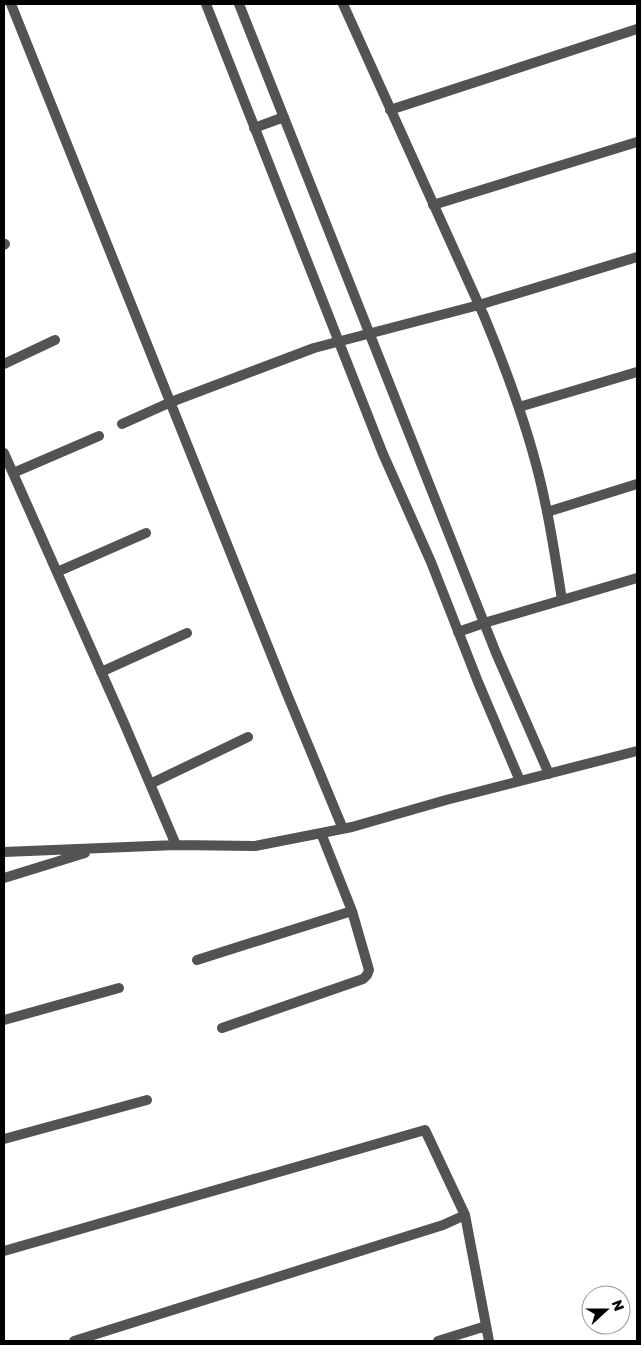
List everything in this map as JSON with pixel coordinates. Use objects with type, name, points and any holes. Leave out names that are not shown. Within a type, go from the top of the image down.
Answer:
[{"type":"street","points":[[11,4],[287,694],[343,829]]},
{"type":"street","points":[[206,4],[337,342],[520,781]]},
{"type":"street","points":[[239,4],[484,623],[549,774]]},
{"type":"street","points":[[343,4],[506,368],[519,407],[546,512],[562,600]]},
{"type":"street","points":[[390,110],[637,29]]},
{"type":"street","points":[[254,128],[284,117]]},
{"type":"street","points":[[433,205],[637,142]]},
{"type":"street","points":[[122,424],[171,402],[314,348],[479,305],[637,257]]},
{"type":"street","points":[[4,364],[55,340]]},
{"type":"street","points":[[519,407],[637,372]]},
{"type":"street","points":[[13,473],[99,436]]},
{"type":"street","points":[[4,452],[176,845]]},
{"type":"street","points":[[546,512],[637,484]]},
{"type":"street","points":[[57,572],[146,533]]},
{"type":"street","points":[[458,632],[637,578]]},
{"type":"street","points":[[101,672],[187,633]]},
{"type":"street","points":[[150,784],[248,737]]},
{"type":"street","points":[[4,852],[176,845],[255,846],[343,829],[637,751]]},
{"type":"street","points":[[222,1028],[363,979],[370,970],[352,911],[321,833]]},
{"type":"street","points":[[4,878],[98,849]]},
{"type":"street","points":[[197,960],[352,911]]},
{"type":"street","points":[[4,1020],[119,988]]},
{"type":"street","points":[[4,1139],[147,1100]]},
{"type":"street","points":[[4,1251],[425,1130],[465,1215],[489,1341]]},
{"type":"street","points":[[74,1341],[443,1225],[465,1215]]},
{"type":"street","points":[[438,1341],[486,1326]]}]
